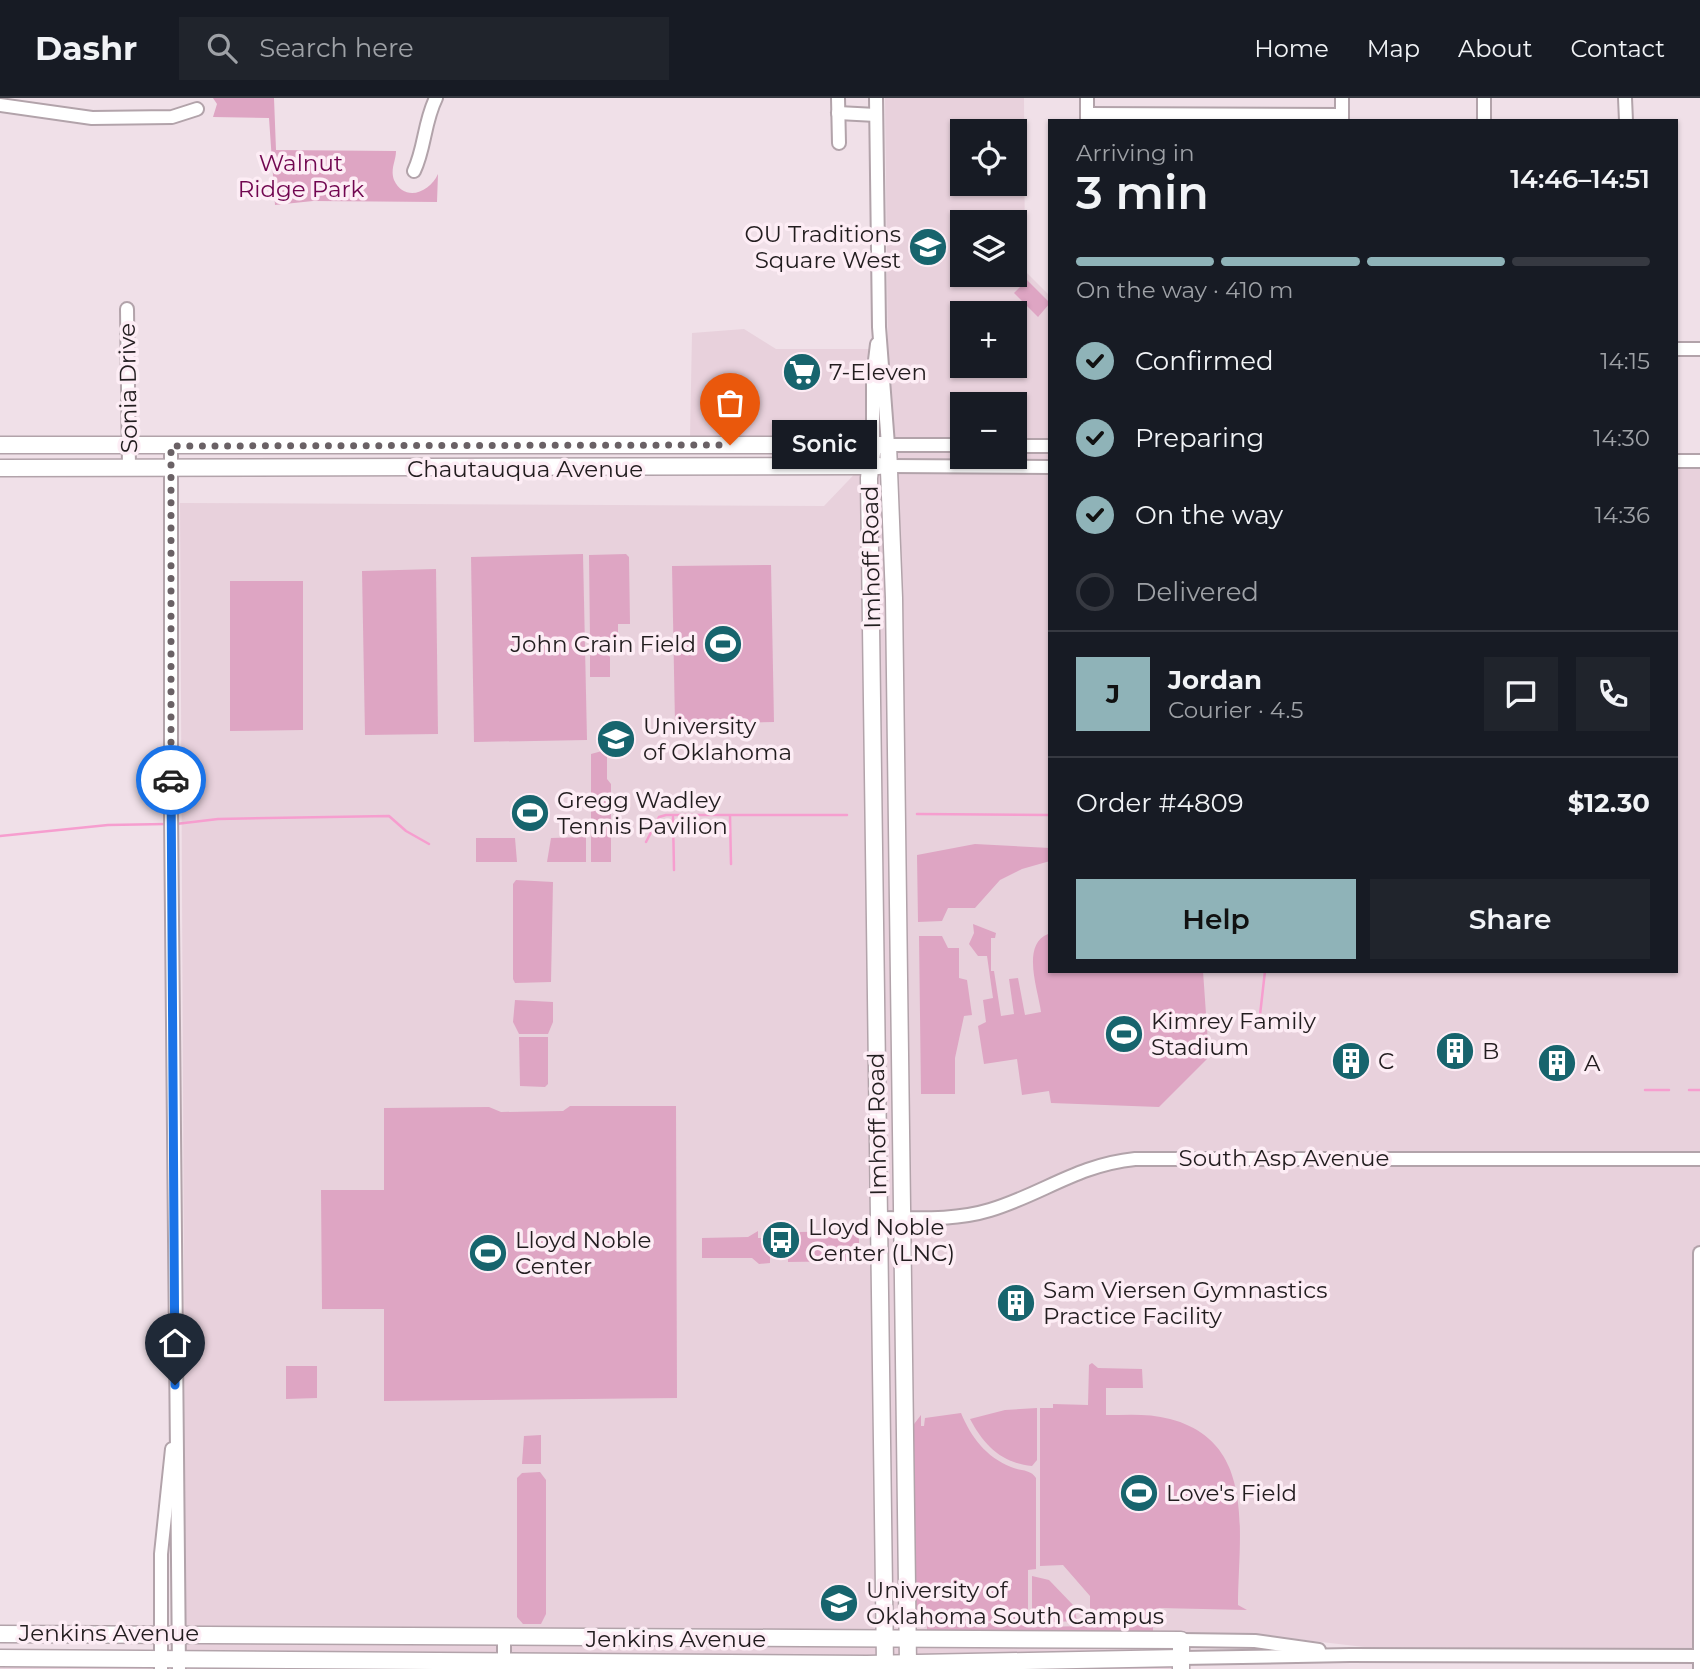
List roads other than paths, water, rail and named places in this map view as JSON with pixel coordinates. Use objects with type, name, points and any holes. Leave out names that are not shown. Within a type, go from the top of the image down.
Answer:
[{"type":"main road","name":"Chautauqua Avenue","points":[[0,445],[880,445]]},
{"type":"main road","name":"Imhoff Road","points":[[880,445],[870,467],[884,1664]]},
{"type":"main road","name":"Imhoff Road","points":[[880,445],[888,467],[894,611],[908,1663]]},
{"type":"main road","name":"Chautauqua Avenue","points":[[0,468],[888,467]]},
{"type":"main road","name":"Jenkins Avenue","points":[[0,1633],[632,1640],[1181,1640]]},
{"type":"main road","points":[[631,1663],[632,1640]]},
{"type":"main road","points":[[716,1663],[717,1640]]},
{"type":"main road","points":[[1181,1640],[1181,1663]]},
{"type":"main road","name":"Jenkins Avenue","points":[[0,1658],[161,1663],[505,1665],[1181,1663]]},
{"type":"street","points":[[414,171],[422,154],[425,128],[436,98]]},
{"type":"street","points":[[838,98],[839,144]]},
{"type":"street","name":"Imhoff Road","points":[[876,98],[880,445]]},
{"type":"street","points":[[1087,98],[1087,118],[1342,118],[1342,98]]},
{"type":"street","points":[[1484,98],[1484,119]]},
{"type":"street","points":[[1625,98],[1626,119]]},
{"type":"street","points":[[0,105],[92,118],[172,117],[197,109]]},
{"type":"street","points":[[838,113],[876,115]]},
{"type":"street","name":"Sonia Drive","points":[[127,309],[129,468]]},
{"type":"street","points":[[1678,349],[1700,349]]},
{"type":"street","name":"Chautauqua Avenue","points":[[880,445],[950,445]]},
{"type":"street","points":[[171,446],[171,839],[179,1663]]},
{"type":"street","points":[[1027,446],[1048,446]]},
{"type":"street","points":[[1678,461],[1700,461]]},
{"type":"street","name":"Chautauqua Avenue","points":[[888,467],[1048,467]]},
{"type":"street","name":"South Asp Avenue","points":[[878,1218],[976,1214],[1018,1200],[1088,1167],[1135,1159],[1700,1158]]},
{"type":"street","points":[[1700,1253],[1700,1669]]},
{"type":"street","points":[[161,1663],[163,1523],[175,1417]]},
{"type":"street","points":[[505,1637],[505,1665]]},
{"type":"street","name":"Jenkins Avenue","points":[[1181,1640],[1255,1641],[1350,1655]]},
{"type":"street","name":"Jenkins Avenue","points":[[1181,1663],[1350,1655],[1550,1662],[1700,1656]]},
{"type":"waterway","points":[[917,814],[1048,815]]},
{"type":"waterway","points":[[646,842],[659,817],[666,815],[847,815]]},
{"type":"waterway","points":[[176,824],[218,819],[389,816],[406,831],[429,844]]},
{"type":"waterway","points":[[730,816],[731,864]]},
{"type":"waterway","points":[[673,817],[674,870]]},
{"type":"waterway","points":[[0,836],[108,825],[166,824]]},
{"type":"waterway","points":[[1260,1015],[1265,973]]},
{"type":"waterway","points":[[1645,1090],[1669,1090]]},
{"type":"waterway","points":[[1689,1090],[1700,1090]]},
{"type":"place","name":"OU Traditions Square West","points":[[928,247]]},
{"type":"place","name":"7-Eleven","points":[[802,372]]},
{"type":"place","name":"Sonic","points":[[730,445]]},
{"type":"place","name":"John Crain Field","points":[[723,644]]},
{"type":"place","name":"University of Oklahoma","points":[[616,739]]},
{"type":"place","name":"Gregg Wadley Tennis Pavilion","points":[[530,813]]},
{"type":"place","name":"Kimrey Family Stadium","points":[[1124,1034]]},
{"type":"place","name":"B","points":[[1455,1051]]},
{"type":"place","name":"C","points":[[1351,1061]]},
{"type":"place","name":"A","points":[[1557,1063]]},
{"type":"place","name":"Lloyd Noble Center (LNC)","points":[[781,1240]]},
{"type":"place","name":"Lloyd Noble Center","points":[[488,1253]]},
{"type":"place","name":"Sam Viersen Gymnastics Practice Facility","points":[[1016,1303]]},
{"type":"place","name":"Love's Field","points":[[1139,1493]]},
{"type":"place","name":"University of Oklahoma South Campus","points":[[839,1603]]},
{"type":"park label","name":"Walnut Ridge Park","points":[[301,176]]}]
